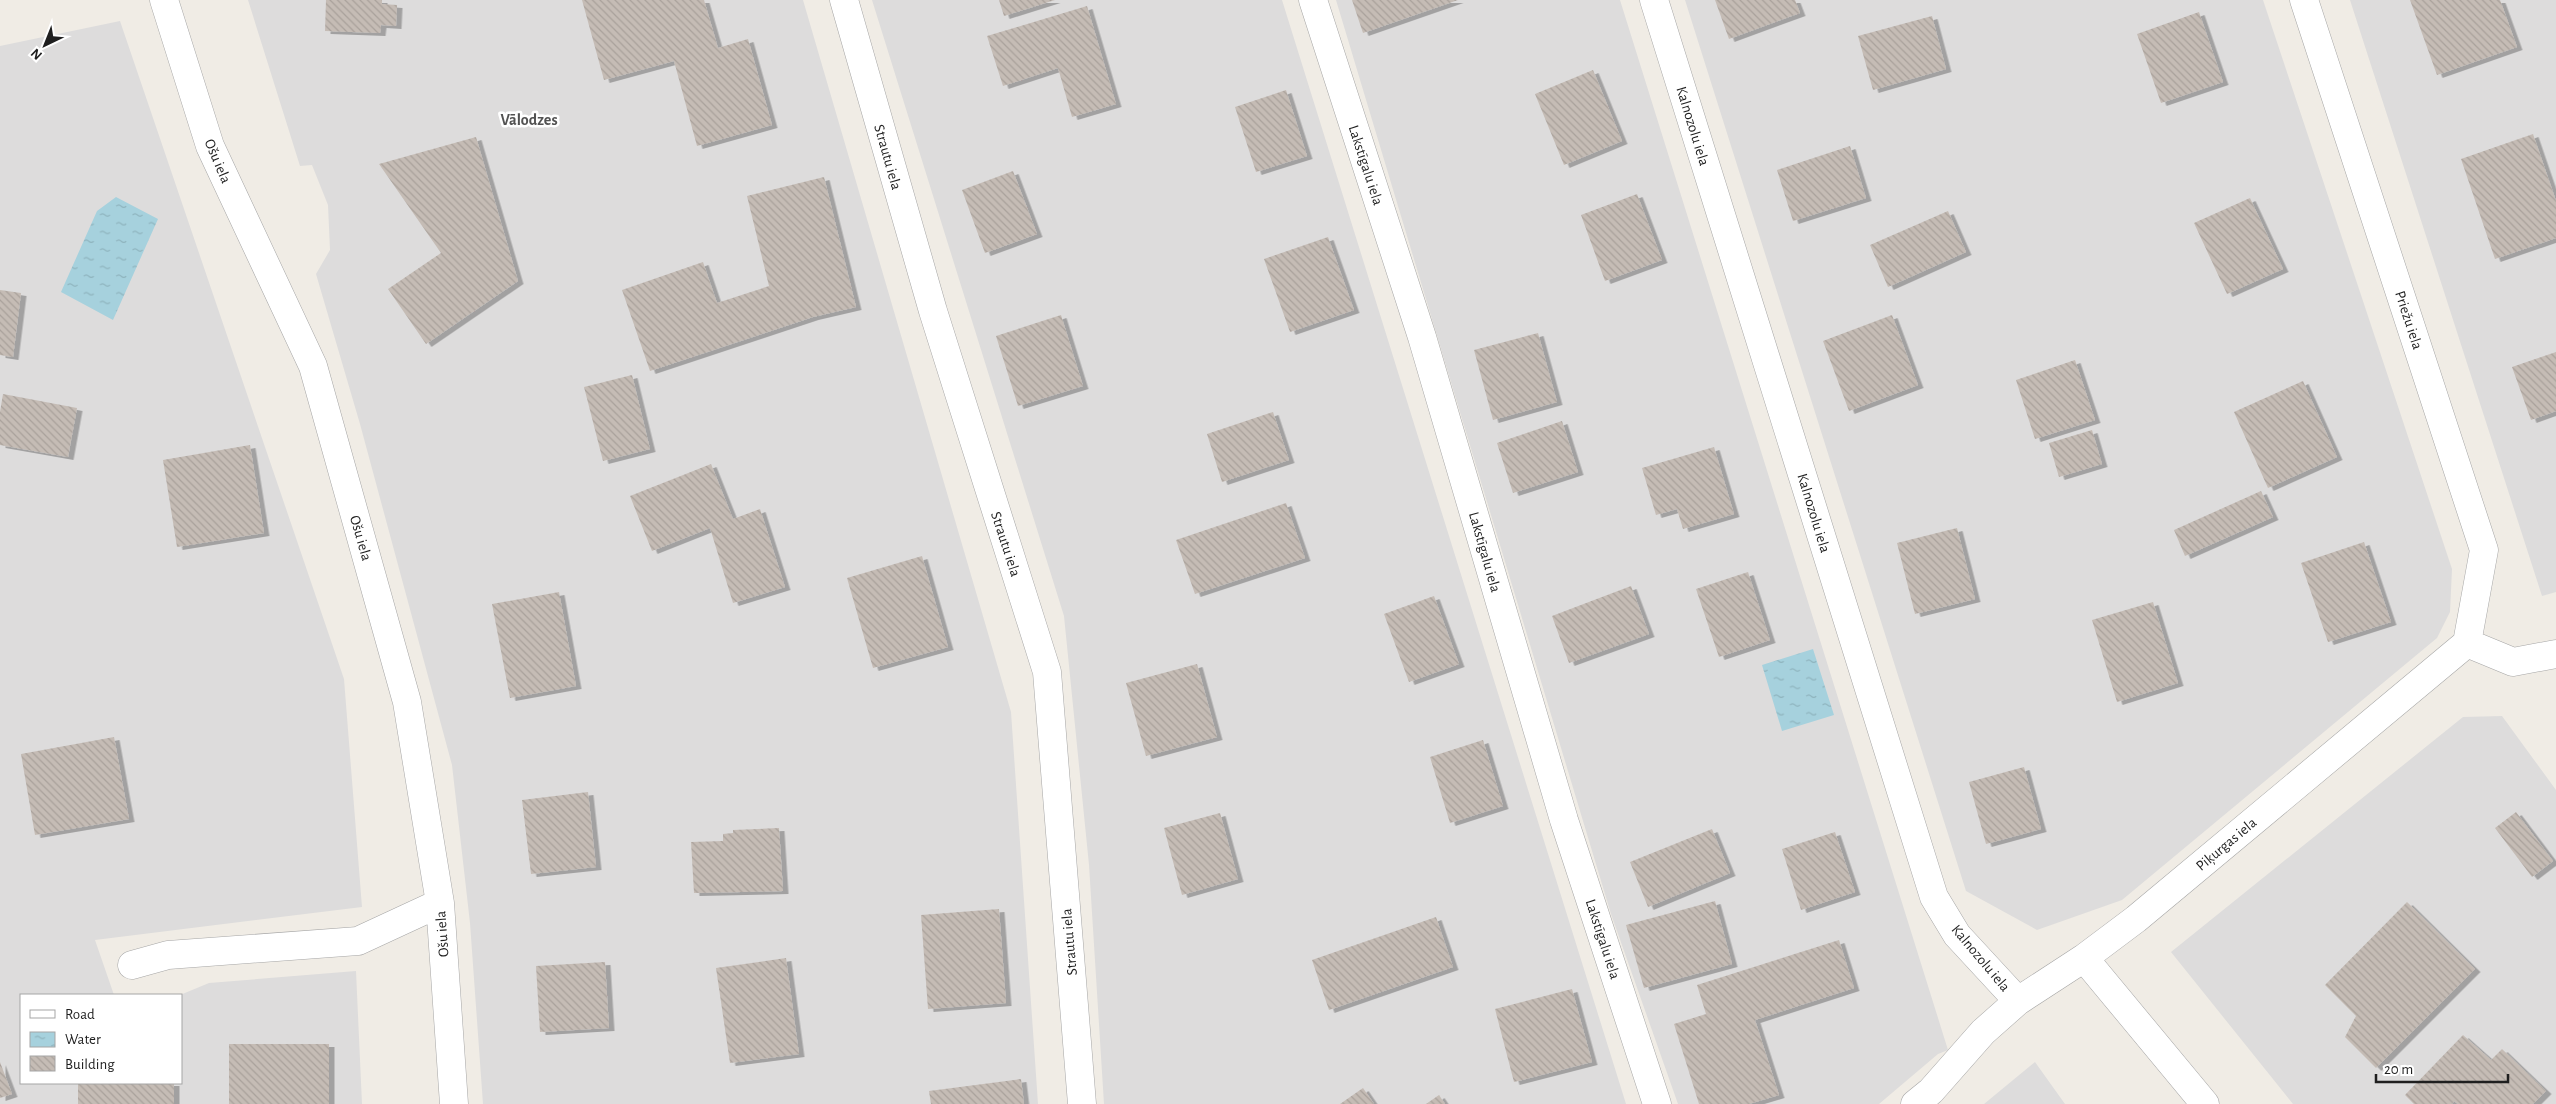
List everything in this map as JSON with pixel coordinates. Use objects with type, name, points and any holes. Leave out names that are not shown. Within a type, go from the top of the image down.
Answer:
[{"type":"street","name":"Ošu iela","points":[[164,0],[210,146],[313,366],[407,702],[440,903],[454,1104]]},
{"type":"street","name":"Strautu iela","points":[[844,0],[930,301],[1047,672],[1082,1104]]},
{"type":"street","name":"Lakstīgalu iela","points":[[1313,0],[1422,337],[1564,820],[1657,1104]]},
{"type":"street","name":"Kalnozolu iela","points":[[1654,0],[1934,897],[1957,935],[2018,1001]]},
{"type":"street","name":"Priežu iela","points":[[2304,0],[2484,550],[2467,643]]},
{"type":"street","points":[[2467,643],[2513,662],[2556,654]]},
{"type":"street","name":"Piķurgas iela","points":[[1915,1104],[1930,1091],[1982,1032],[2018,1001],[2084,958],[2166,894],[2467,643]]},
{"type":"street","points":[[132,965],[168,955],[358,941],[440,903]]},
{"type":"street","points":[[2084,958],[2205,1104]]},
{"type":"shaded area","points":[[248,0],[803,0],[1011,712],[1038,1104],[483,1104],[470,923],[452,765],[360,424],[316,274],[330,250],[328,205],[312,165],[300,166]]},
{"type":"shaded area","points":[[872,0],[1282,0],[1626,1104],[1104,1104],[1089,865],[1064,616]]},
{"type":"shaded area","points":[[1336,0],[1620,0],[1948,1050],[1938,1054],[1879,1104],[1678,1104],[1611,914]]},
{"type":"shaded area","points":[[1685,0],[2263,0],[2452,569],[2450,612],[2437,638],[2122,900],[2037,930],[1966,891]]},
{"type":"shaded area","points":[[2350,0],[2556,0],[2556,592],[2542,596]]},
{"type":"shaded area","points":[[120,21],[344,679],[362,907],[95,940],[114,994],[20,994],[20,1084],[182,1084],[182,994],[209,983],[356,971],[362,1104],[0,1104],[0,46]]},
{"type":"shaded area","points":[[2502,716],[2556,790],[2556,1104],[2293,1104],[2171,952],[2463,717]]},
{"type":"shaded area","points":[[2035,1062],[2065,1104],[1984,1104]]},
{"type":"water","points":[[116,197],[158,219],[113,320],[61,292],[97,211]]},
{"type":"water","points":[[1813,649],[1834,715],[1782,731],[1762,665]]},
{"type":"building","points":[[326,0],[382,0],[382,4],[397,5],[396,26],[381,25],[380,33],[325,31]]},
{"type":"building","points":[[582,0],[704,0],[718,48],[748,39],[772,125],[697,146],[674,61],[604,80]]},
{"type":"building","points":[[999,0],[1055,0],[1004,16]]},
{"type":"building","points":[[1352,0],[1458,0],[1363,33]]},
{"type":"building","points":[[1715,0],[1795,0],[1800,13],[1729,39]]},
{"type":"building","points":[[2410,0],[2500,0],[2517,47],[2437,75]]},
{"type":"building","points":[[1087,6],[1116,104],[1072,117],[1058,68],[1003,86],[987,36]]},
{"type":"building","points":[[2199,12],[2223,82],[2161,103],[2137,34]]},
{"type":"building","points":[[1932,16],[1946,69],[1873,90],[1858,36]]},
{"type":"building","points":[[1593,70],[1622,141],[1564,165],[1535,94]]},
{"type":"building","points":[[1286,90],[1307,156],[1256,172],[1235,107]]},
{"type":"building","points":[[2533,134],[2556,201],[2556,238],[2495,259],[2461,159]]},
{"type":"building","points":[[476,137],[518,281],[426,344],[388,289],[441,253],[379,164]]},
{"type":"building","points":[[1850,146],[1866,198],[1793,221],[1777,170]]},
{"type":"building","points":[[1013,171],[1037,234],[985,253],[962,190]]},
{"type":"building","points":[[824,177],[856,307],[813,317],[650,371],[622,290],[703,262],[717,303],[769,286],[747,196]]},
{"type":"building","points":[[1637,194],[1662,260],[1605,281],[1581,215]]},
{"type":"building","points":[[2250,198],[2283,269],[2227,294],[2194,223]]},
{"type":"building","points":[[1948,211],[1966,252],[1888,287],[1870,245]]},
{"type":"building","points":[[1328,237],[1354,310],[1290,332],[1264,259]]},
{"type":"building","points":[[0,290],[21,293],[13,357],[0,355]]},
{"type":"building","points":[[1061,315],[1083,386],[1018,406],[996,336]]},
{"type":"building","points":[[1892,315],[1918,385],[1849,411],[1823,341]]},
{"type":"building","points":[[1538,333],[1557,402],[1493,420],[1474,350]]},
{"type":"building","points":[[2556,352],[2556,411],[2531,420],[2512,367]]},
{"type":"building","points":[[2075,360],[2095,420],[2035,439],[2016,380]]},
{"type":"building","points":[[632,375],[650,449],[603,461],[584,387]]},
{"type":"building","points":[[2303,381],[2337,457],[2268,488],[2234,412]]},
{"type":"building","points":[[3,394],[77,408],[68,457],[0,445],[0,412]]},
{"type":"building","points":[[1273,412],[1289,460],[1222,482],[1207,434]]},
{"type":"building","points":[[1562,421],[1578,472],[1513,493],[1497,443]]},
{"type":"building","points":[[2092,430],[2102,464],[2059,477],[2049,443]]},
{"type":"building","points":[[250,445],[264,533],[177,547],[163,460]]},
{"type":"building","points":[[1714,447],[1734,514],[1683,529],[1677,509],[1656,515],[1642,468]]},
{"type":"building","points":[[711,464],[733,519],[760,509],[785,587],[733,603],[710,528],[652,551],[630,496]]},
{"type":"building","points":[[2261,491],[2273,517],[2185,556],[2174,530]]},
{"type":"building","points":[[1286,503],[1305,558],[1195,594],[1176,540]]},
{"type":"building","points":[[1957,528],[1975,599],[1915,614],[1897,543]]},
{"type":"building","points":[[2364,542],[2391,622],[2328,642],[2301,563]]},
{"type":"building","points":[[922,556],[948,647],[873,668],[847,578]]},
{"type":"building","points":[[1748,572],[1770,640],[1719,657],[1696,589]]},
{"type":"building","points":[[1631,586],[1649,634],[1569,663],[1552,616]]},
{"type":"building","points":[[559,592],[576,686],[510,698],[492,604]]},
{"type":"building","points":[[1434,596],[1459,664],[1409,682],[1384,614]]},
{"type":"building","points":[[2153,602],[2178,683],[2117,702],[2092,620]]},
{"type":"building","points":[[1197,664],[1217,737],[1146,756],[1126,683]]},
{"type":"building","points":[[114,737],[129,819],[35,835],[21,754]]},
{"type":"building","points":[[1483,740],[1503,806],[1450,823],[1430,757]]},
{"type":"building","points":[[2024,767],[2041,829],[1986,844],[1969,782]]},
{"type":"building","points":[[588,792],[596,867],[531,874],[522,800]]},
{"type":"building","points":[[2516,812],[2553,861],[2532,877],[2495,828]]},
{"type":"building","points":[[1220,813],[1238,879],[1182,895],[1164,828]]},
{"type":"building","points":[[779,828],[783,891],[694,893],[691,842],[723,841],[723,834],[733,833],[733,830]]},
{"type":"building","points":[[1712,829],[1730,873],[1648,907],[1630,862]]},
{"type":"building","points":[[1835,832],[1855,892],[1801,910],[1782,849]]},
{"type":"building","points":[[1715,901],[1732,964],[1644,988],[1626,925]]},
{"type":"building","points":[[2407,902],[2475,969],[2376,1068],[2345,1037],[2356,1016],[2325,985]]},
{"type":"building","points":[[999,909],[1006,1003],[928,1009],[921,915]]},
{"type":"building","points":[[1436,917],[1453,967],[1329,1010],[1312,960]]},
{"type":"building","points":[[1839,940],[1854,988],[1755,1020],[1779,1095],[1749,1104],[1699,1104],[1674,1024],[1706,1014],[1697,985]]},
{"type":"building","points":[[786,958],[799,1054],[730,1063],[716,968]]},
{"type":"building","points":[[605,962],[609,1028],[540,1032],[536,966]]},
{"type":"building","points":[[1572,989],[1592,1062],[1514,1082],[1495,1009]]},
{"type":"building","points":[[2463,1035],[2491,1060],[2502,1049],[2546,1091],[2533,1104],[2458,1104],[2454,1101],[2452,1104],[2414,1104],[2405,1095]]},
{"type":"building","points":[[229,1044],[329,1044],[329,1104],[229,1104]]},
{"type":"building","points":[[0,1062],[12,1094],[0,1098]]},
{"type":"building","points":[[1021,1079],[1024,1104],[931,1104],[929,1091]]},
{"type":"building","points":[[78,1084],[174,1084],[174,1104],[78,1104]]},
{"type":"building","points":[[1363,1088],[1374,1104],[1340,1104]]},
{"type":"building","points":[[1439,1095],[1445,1104],[1426,1104]]},
{"type":"district","name":"Vālodzes","points":[[529,119]]}]
